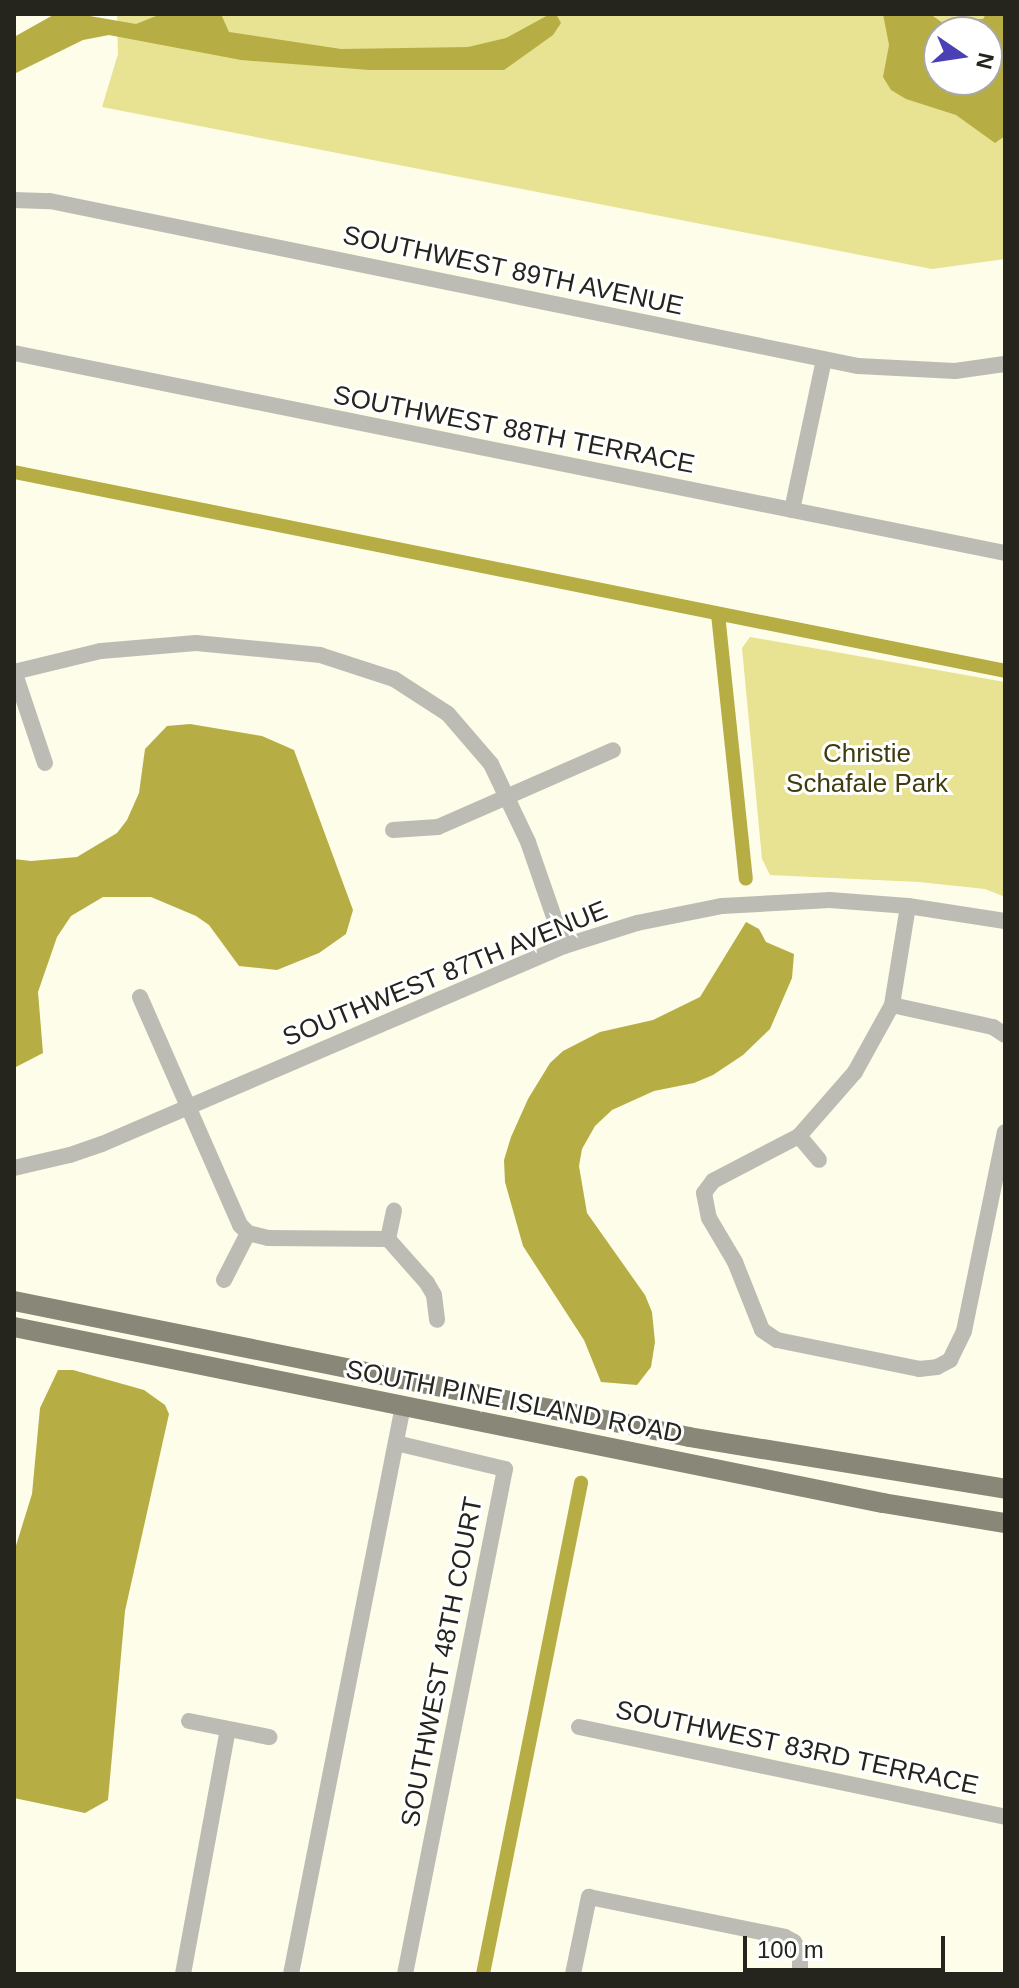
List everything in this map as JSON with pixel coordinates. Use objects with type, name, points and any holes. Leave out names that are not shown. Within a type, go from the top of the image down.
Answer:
[{"type":"main road","name":"SOUTH PINE ISLAND ROAD","points":[[14,1301],[689,1437],[1005,1489]]},
{"type":"main road","name":"SOUTH PINE ISLAND ROAD","points":[[14,1327],[883,1503],[1005,1523]]},
{"type":"main road","points":[[239,1373],[244,1347]]},
{"type":"street","name":"SOUTHWEST 89TH AVENUE","points":[[14,200],[50,201],[824,359],[925,371],[1005,364]]},
{"type":"street","name":"SOUTHWEST 88TH TERRACE","points":[[14,353],[1005,553]]},
{"type":"street","points":[[792,510],[824,359]]},
{"type":"street","points":[[45,763],[14,672],[101,651],[196,643],[291,650],[346,661],[394,679],[448,714],[491,764],[528,842],[564,946]]},
{"type":"street","points":[[393,830],[438,827],[613,750]]},
{"type":"street","name":"SOUTHWEST 87TH AVENUE","points":[[14,1168],[70,1155],[564,946],[637,923],[722,906],[830,900],[908,906],[1005,921]]},
{"type":"street","points":[[908,906],[892,1005],[855,1072],[799,1136],[721,1176],[704,1193],[709,1218],[735,1262],[762,1330],[777,1340],[919,1369],[943,1364],[955,1355],[964,1331],[1005,1132]]},
{"type":"street","points":[[140,997],[233,1214],[248,1233],[268,1238],[388,1239],[427,1283],[434,1295],[437,1320]]},
{"type":"street","points":[[892,1005],[979,1024],[1005,1035]]},
{"type":"street","points":[[799,1136],[819,1160]]},
{"type":"street","points":[[388,1239],[394,1211]]},
{"type":"street","points":[[224,1280],[248,1233]]},
{"type":"street","points":[[291,1974],[403,1406]]},
{"type":"street","name":"SOUTHWEST 48TH COURT","points":[[396,1443],[505,1469],[405,1974]]},
{"type":"street","points":[[189,1721],[269,1737]]},
{"type":"street","name":"SOUTHWEST 83RD TERRACE","points":[[579,1727],[1005,1817]]},
{"type":"street","points":[[183,1974],[228,1730]]},
{"type":"street","points":[[573,1974],[589,1897],[785,1937],[794,1942],[800,1953],[800,1974]]},
{"type":"green space","points":[[117,14],[1005,14],[1005,259],[932,269],[102,107],[118,54]]},
{"type":"green space","name":"Christie Schafale Park","points":[[750,637],[1005,682],[1005,897],[985,889],[919,882],[770,875],[762,859],[742,648]]},
{"type":"shaded area","points":[[55,14],[84,15],[136,24],[161,14],[221,14],[229,32],[341,49],[468,47],[506,38],[550,14],[556,14],[561,23],[553,35],[504,70],[369,70],[241,60],[109,35],[83,40],[14,74],[14,37]]},
{"type":"shaded area","points":[[883,14],[930,14],[933,16],[923,16],[923,96],[1003,96],[1003,16],[985,16],[1005,14],[1005,136],[995,143],[956,115],[906,99],[891,90],[883,77],[889,45]]},
{"type":"shaded area","points":[[190,724],[262,736],[294,750],[353,910],[346,934],[319,953],[277,970],[239,966],[209,925],[196,916],[151,897],[103,897],[71,916],[57,937],[38,992],[43,1053],[14,1068],[14,859],[31,861],[77,857],[117,833],[127,820],[139,793],[145,749],[167,726]]},
{"type":"shaded area","points":[[746,922],[759,929],[766,942],[794,954],[792,978],[770,1029],[743,1055],[713,1075],[694,1083],[654,1091],[612,1110],[595,1126],[582,1149],[579,1166],[587,1213],[645,1295],[652,1312],[655,1342],[651,1367],[637,1385],[601,1382],[584,1340],[523,1246],[505,1182],[504,1160],[511,1137],[528,1099],[550,1063],[563,1051],[600,1032],[653,1020],[700,997]]},
{"type":"shaded area","points":[[58,1370],[73,1370],[144,1390],[165,1405],[169,1414],[125,1611],[108,1800],[85,1813],[14,1798],[14,1552],[32,1494],[40,1408]]},
{"type":"waterway","points":[[14,472],[1005,671]]},
{"type":"waterway","points":[[718,614],[746,879]]},
{"type":"waterway","points":[[483,1974],[581,1483]]}]
